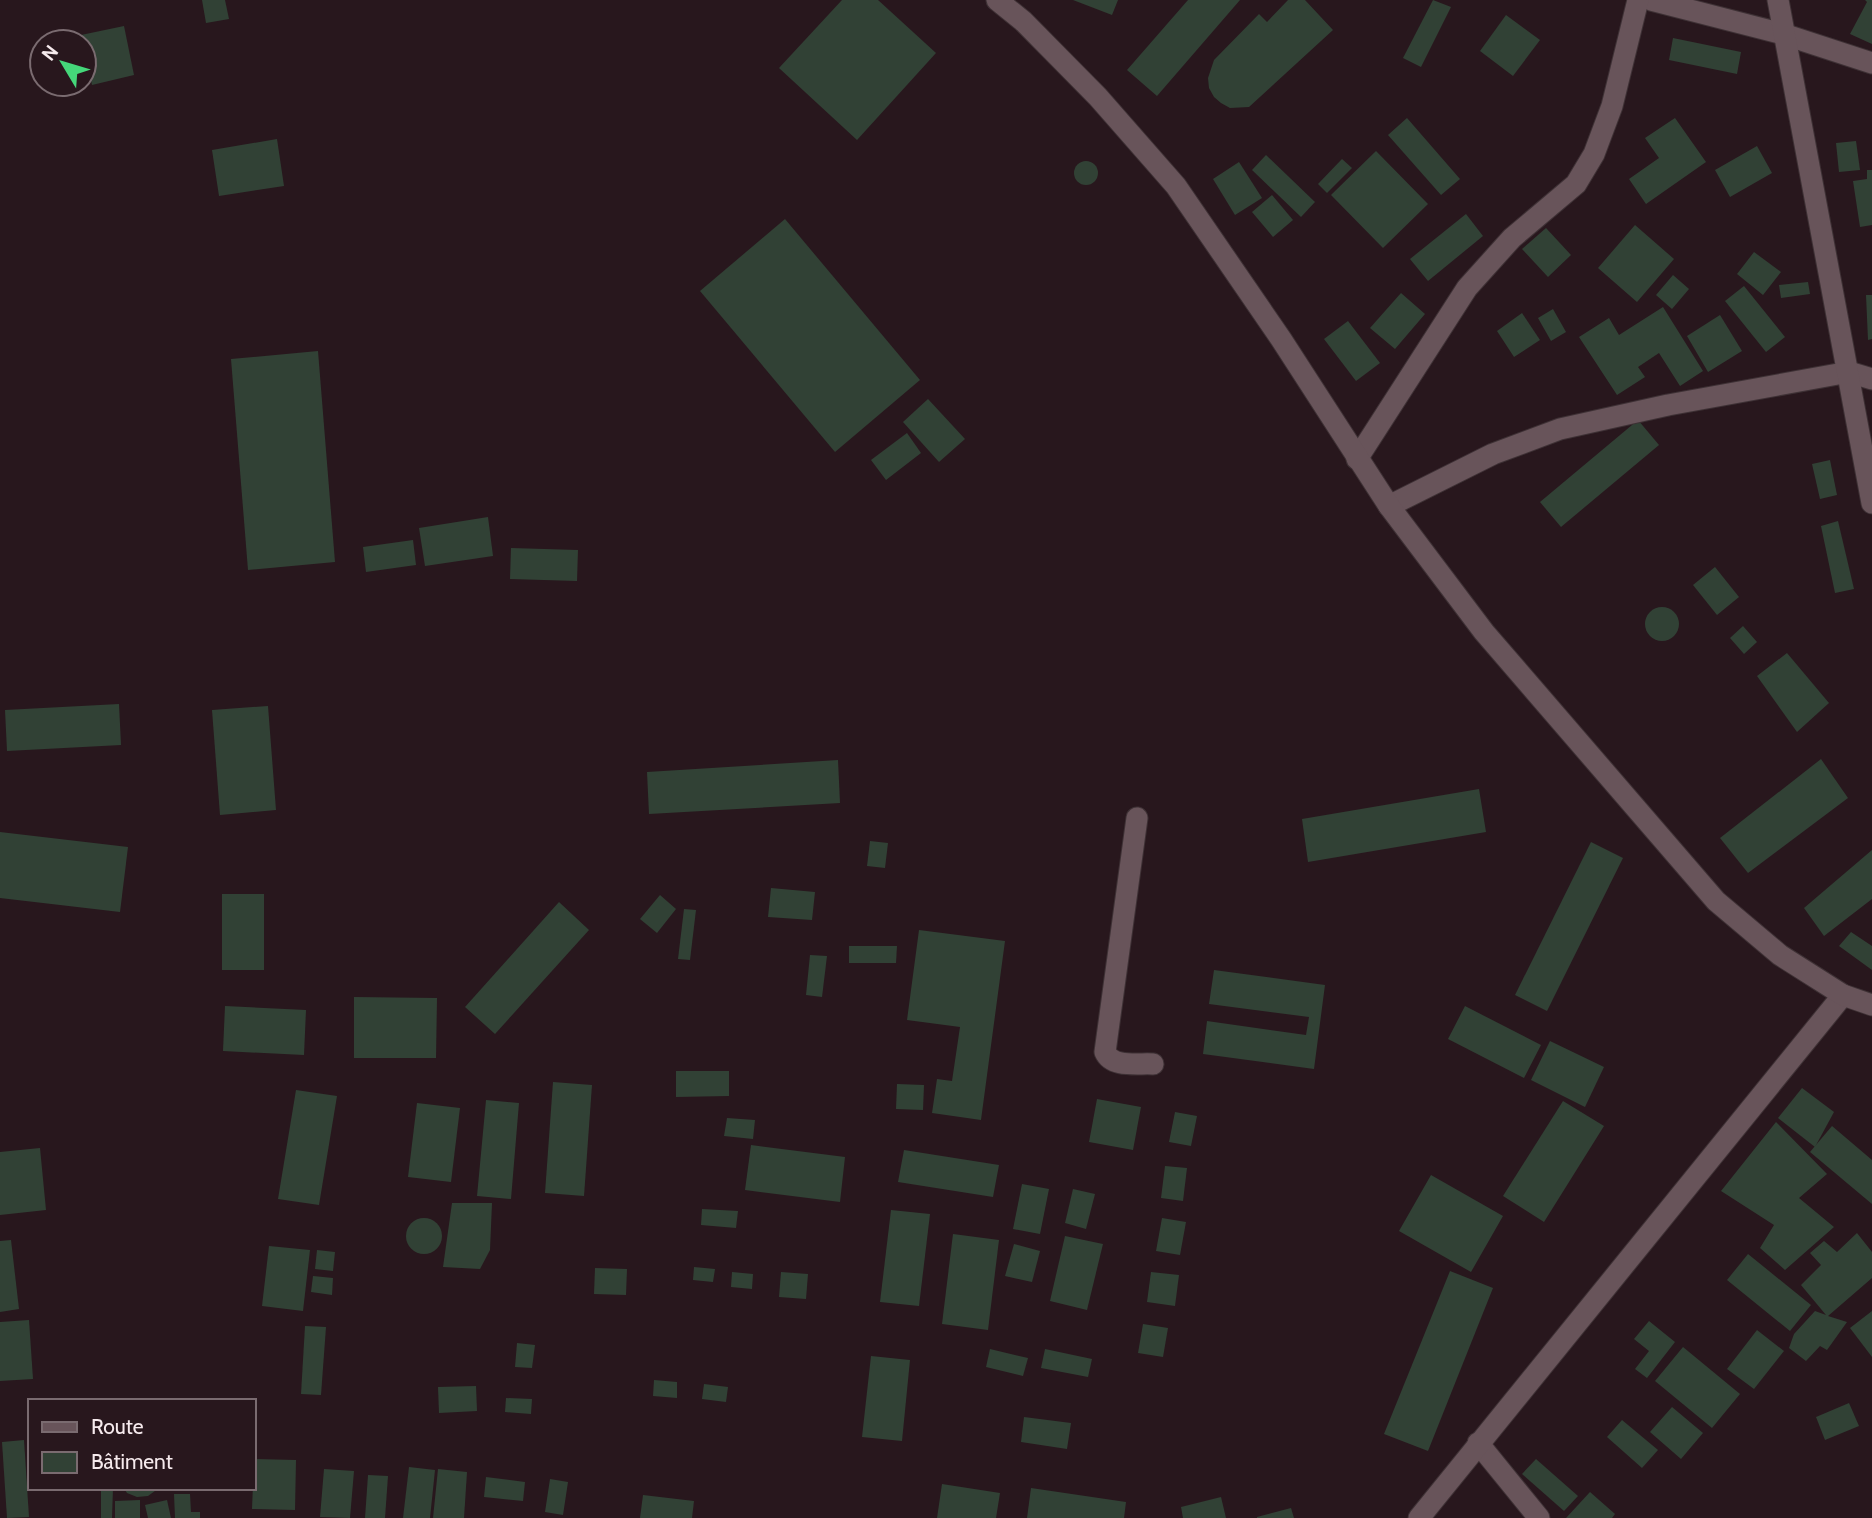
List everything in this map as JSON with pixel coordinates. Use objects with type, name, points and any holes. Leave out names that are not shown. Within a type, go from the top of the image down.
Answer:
[{"type":"street","points":[[997,0],[1023,21],[1098,96],[1175,186],[1281,340],[1389,506],[1484,632],[1716,901],[1780,955],[1843,995],[1872,1005]]},
{"type":"street","points":[[1357,459],[1467,288],[1511,238],[1576,184],[1594,155],[1612,106],[1638,0]]},
{"type":"street","points":[[1651,0],[1783,34],[1872,64]]},
{"type":"street","points":[[1778,0],[1872,503]]},
{"type":"street","points":[[1389,506],[1493,454],[1560,429],[1668,405],[1849,373],[1872,379]]},
{"type":"street","points":[[1137,818],[1105,1052],[1114,1062],[1153,1064]]},
{"type":"street","points":[[1419,1518],[1843,995]]},
{"type":"street","points":[[1478,1443],[1539,1518]]},
{"type":"building","points":[[202,0],[225,0],[229,19],[206,23]]},
{"type":"building","points":[[842,0],[878,0],[936,53],[857,140],[779,68]]},
{"type":"building","points":[[1073,0],[1118,0],[1112,15]]},
{"type":"building","points":[[1188,0],[1240,0],[1157,96],[1127,70]]},
{"type":"building","points":[[1288,0],[1305,0],[1333,30],[1249,107],[1230,108],[1221,103],[1209,88],[1208,78],[1214,60],[1259,14],[1267,22]]},
{"type":"building","points":[[1433,0],[1451,7],[1421,67],[1403,58]]},
{"type":"building","points":[[1865,0],[1872,0],[1872,44],[1850,34],[1867,2]]},
{"type":"building","points":[[1506,15],[1540,40],[1513,76],[1480,51]]},
{"type":"building","points":[[124,26],[134,75],[98,84],[98,31]]},
{"type":"building","points":[[1673,38],[1741,52],[1737,74],[1669,60]]},
{"type":"building","points":[[1407,118],[1460,179],[1441,195],[1388,135]]},
{"type":"building","points":[[1675,118],[1706,162],[1646,204],[1629,179],[1659,158],[1645,138]]},
{"type":"building","points":[[277,139],[284,186],[219,196],[212,150]]},
{"type":"building","points":[[1856,141],[1860,170],[1839,172],[1836,143]]},
{"type":"building","points":[[1757,146],[1772,173],[1730,197],[1715,170]]},
{"type":"building","points":[[1376,151],[1428,204],[1383,248],[1331,195]]},
{"type":"building","points":[[1266,155],[1315,202],[1301,217],[1252,170]]},
{"type":"building","points":[[1342,159],[1352,168],[1327,193],[1318,184]]},
{"type":"building","points":[[1086,161],[1095,164],[1098,173],[1095,182],[1086,185],[1077,182],[1074,173],[1077,164]]},
{"type":"building","points":[[1239,162],[1262,198],[1235,215],[1213,179]]},
{"type":"building","points":[[1867,170],[1872,170],[1872,225],[1860,227],[1853,181],[1867,179]]},
{"type":"building","points":[[1272,195],[1293,220],[1273,237],[1252,212]]},
{"type":"building","points":[[1466,214],[1483,236],[1428,281],[1410,259]]},
{"type":"building","points":[[785,219],[920,380],[835,452],[700,291]]},
{"type":"building","points":[[1635,225],[1674,259],[1637,302],[1598,268]]},
{"type":"building","points":[[1546,228],[1571,255],[1548,277],[1522,249]]},
{"type":"building","points":[[1754,252],[1781,272],[1763,295],[1737,274]]},
{"type":"building","points":[[1673,275],[1689,289],[1672,309],[1656,295]]},
{"type":"building","points":[[1808,282],[1810,294],[1781,298],[1779,285]]},
{"type":"building","points":[[1744,286],[1785,337],[1766,352],[1725,301]]},
{"type":"building","points":[[1401,293],[1425,314],[1395,349],[1370,328]]},
{"type":"building","points":[[1866,295],[1872,295],[1872,339],[1868,340]]},
{"type":"building","points":[[1663,307],[1703,371],[1680,386],[1659,353],[1638,367],[1645,377],[1617,395],[1579,337],[1609,318],[1619,335]]},
{"type":"building","points":[[1553,309],[1566,332],[1551,341],[1538,318]]},
{"type":"building","points":[[1522,313],[1540,340],[1514,357],[1497,331]]},
{"type":"building","points":[[1720,315],[1742,351],[1708,372],[1687,336]]},
{"type":"building","points":[[1348,321],[1380,363],[1356,381],[1324,339]]},
{"type":"building","points":[[318,351],[335,562],[248,570],[231,359]]},
{"type":"building","points":[[928,399],[965,439],[939,462],[903,422]]},
{"type":"building","points":[[1638,420],[1659,445],[1561,527],[1540,502]]},
{"type":"building","points":[[907,433],[921,453],[886,480],[871,460]]},
{"type":"building","points":[[1830,460],[1837,495],[1820,499],[1812,464]]},
{"type":"building","points":[[488,517],[493,556],[425,566],[419,528]]},
{"type":"building","points":[[1838,521],[1854,589],[1835,593],[1821,526]]},
{"type":"building","points":[[413,540],[416,565],[366,572],[363,547]]},
{"type":"building","points":[[511,548],[578,550],[577,581],[510,579]]},
{"type":"building","points":[[1715,567],[1739,597],[1717,615],[1693,585]]},
{"type":"building","points":[[1662,607],[1674,612],[1679,624],[1674,636],[1662,641],[1650,636],[1645,624],[1650,612]]},
{"type":"building","points":[[1743,626],[1757,642],[1744,654],[1730,638]]},
{"type":"building","points":[[1787,653],[1829,703],[1797,732],[1757,676]]},
{"type":"building","points":[[119,704],[121,745],[7,751],[5,710]]},
{"type":"building","points":[[268,706],[276,810],[220,815],[212,710]]},
{"type":"building","points":[[1821,759],[1848,798],[1748,873],[1720,838]]},
{"type":"building","points":[[838,760],[840,803],[649,814],[647,772]]},
{"type":"building","points":[[1479,789],[1486,832],[1308,862],[1302,819]]},
{"type":"building","points":[[0,832],[128,847],[120,912],[0,898]]},
{"type":"building","points":[[870,841],[888,843],[885,868],[867,866]]},
{"type":"building","points":[[1591,842],[1623,858],[1547,1011],[1515,995]]},
{"type":"building","points":[[1872,850],[1872,899],[1824,936],[1804,908]]},
{"type":"building","points":[[771,888],[815,892],[812,920],[768,917]]},
{"type":"building","points":[[222,894],[264,894],[264,970],[222,970]]},
{"type":"building","points":[[660,895],[676,909],[657,933],[640,919]]},
{"type":"building","points":[[559,902],[589,930],[495,1034],[465,1007]]},
{"type":"building","points":[[684,909],[696,910],[690,960],[678,959]]},
{"type":"building","points":[[919,930],[1005,941],[981,1120],[932,1113],[937,1079],[952,1081],[960,1027],[907,1020]]},
{"type":"building","points":[[1851,932],[1872,946],[1872,970],[1839,946]]},
{"type":"building","points":[[849,946],[897,946],[896,963],[849,963]]},
{"type":"building","points":[[810,955],[827,956],[822,997],[806,995]]},
{"type":"building","points":[[1214,970],[1325,985],[1314,1069],[1203,1054],[1207,1021],[1306,1035],[1309,1017],[1209,1004]]},
{"type":"building","points":[[354,997],[437,998],[436,1058],[354,1058]]},
{"type":"building","points":[[225,1006],[306,1010],[304,1055],[223,1051]]},
{"type":"building","points":[[1465,1006],[1541,1045],[1524,1078],[1448,1039]]},
{"type":"building","points":[[1550,1041],[1604,1067],[1585,1107],[1531,1080]]},
{"type":"building","points":[[676,1071],[729,1071],[729,1096],[676,1097]]},
{"type":"building","points":[[553,1082],[592,1085],[584,1196],[545,1193]]},
{"type":"building","points":[[897,1084],[924,1085],[923,1110],[896,1109]]},
{"type":"building","points":[[1802,1088],[1834,1112],[1815,1147],[1778,1118]]},
{"type":"building","points":[[296,1090],[337,1096],[319,1205],[278,1199]]},
{"type":"building","points":[[1097,1099],[1141,1107],[1133,1150],[1089,1142]]},
{"type":"building","points":[[486,1100],[519,1103],[511,1199],[477,1196]]},
{"type":"building","points":[[1563,1101],[1604,1126],[1544,1222],[1503,1196]]},
{"type":"building","points":[[417,1103],[460,1108],[451,1182],[408,1177]]},
{"type":"building","points":[[1175,1112],[1197,1116],[1191,1146],[1169,1142]]},
{"type":"building","points":[[727,1118],[755,1120],[753,1139],[724,1136]]},
{"type":"building","points":[[1776,1122],[1827,1174],[1799,1198],[1834,1227],[1785,1270],[1760,1248],[1774,1225],[1721,1191]]},
{"type":"building","points":[[1832,1126],[1872,1160],[1872,1204],[1810,1152]]},
{"type":"building","points":[[751,1145],[845,1157],[840,1202],[745,1190]]},
{"type":"building","points":[[40,1148],[46,1210],[0,1215],[0,1152]]},
{"type":"building","points":[[904,1150],[999,1165],[993,1197],[898,1182]]},
{"type":"building","points":[[1165,1166],[1187,1168],[1183,1201],[1161,1198]]},
{"type":"building","points":[[1431,1175],[1503,1216],[1471,1272],[1399,1231]]},
{"type":"building","points":[[1022,1184],[1049,1189],[1040,1234],[1013,1229]]},
{"type":"building","points":[[1073,1189],[1095,1194],[1086,1229],[1065,1223]]},
{"type":"building","points":[[452,1203],[492,1203],[490,1250],[480,1269],[443,1267]]},
{"type":"building","points":[[702,1209],[738,1211],[736,1228],[701,1225]]},
{"type":"building","points":[[891,1210],[930,1214],[919,1306],[880,1302]]},
{"type":"building","points":[[424,1218],[437,1223],[442,1236],[437,1249],[424,1254],[411,1249],[406,1236],[411,1223]]},
{"type":"building","points":[[1162,1218],[1186,1222],[1180,1255],[1156,1251]]},
{"type":"building","points":[[1857,1233],[1872,1252],[1872,1278],[1828,1316],[1847,1322],[1827,1350],[1820,1346],[1806,1361],[1789,1348],[1794,1334],[1815,1311],[1826,1315],[1801,1285],[1821,1265],[1810,1253],[1824,1241],[1837,1252]]},
{"type":"building","points":[[953,1234],[999,1240],[988,1330],[942,1324]]},
{"type":"building","points":[[1065,1236],[1103,1244],[1087,1310],[1050,1301]]},
{"type":"building","points":[[11,1240],[19,1309],[0,1312],[0,1241]]},
{"type":"building","points":[[1014,1244],[1040,1251],[1032,1282],[1005,1276]]},
{"type":"building","points":[[269,1246],[310,1250],[303,1311],[262,1306]]},
{"type":"building","points":[[317,1250],[335,1252],[333,1271],[315,1269]]},
{"type":"building","points":[[1748,1254],[1811,1305],[1790,1331],[1727,1280]]},
{"type":"building","points":[[694,1267],[715,1269],[713,1282],[693,1280]]},
{"type":"building","points":[[595,1268],[627,1269],[626,1295],[594,1294]]},
{"type":"building","points":[[1450,1271],[1493,1288],[1428,1451],[1384,1434]]},
{"type":"building","points":[[732,1272],[753,1274],[752,1289],[731,1287]]},
{"type":"building","points":[[781,1272],[808,1274],[806,1299],[779,1297]]},
{"type":"building","points":[[1151,1272],[1179,1275],[1175,1306],[1147,1302]]},
{"type":"building","points":[[313,1276],[333,1278],[332,1295],[311,1292]]},
{"type":"building","points":[[1872,1311],[1872,1357],[1850,1328]]},
{"type":"building","points":[[29,1320],[33,1379],[0,1381],[0,1322]]},
{"type":"building","points":[[1649,1321],[1675,1342],[1647,1378],[1635,1369],[1649,1351],[1634,1339]]},
{"type":"building","points":[[1143,1324],[1168,1328],[1163,1357],[1138,1353]]},
{"type":"building","points":[[305,1326],[326,1327],[321,1395],[301,1394]]},
{"type":"building","points":[[1757,1330],[1784,1351],[1754,1389],[1727,1369]]},
{"type":"building","points":[[517,1343],[535,1345],[532,1368],[515,1367]]},
{"type":"building","points":[[1683,1347],[1740,1394],[1712,1428],[1655,1381]]},
{"type":"building","points":[[990,1349],[1028,1358],[1023,1376],[986,1367]]},
{"type":"building","points":[[1045,1349],[1092,1359],[1088,1377],[1041,1368]]},
{"type":"building","points":[[871,1356],[910,1360],[902,1441],[862,1437]]},
{"type":"building","points":[[654,1380],[677,1382],[677,1398],[653,1396]]},
{"type":"building","points":[[704,1384],[728,1387],[726,1402],[702,1399]]},
{"type":"building","points":[[476,1386],[477,1411],[439,1413],[438,1387]]},
{"type":"building","points":[[506,1398],[532,1399],[531,1414],[505,1412]]},
{"type":"building","points":[[1849,1403],[1859,1426],[1825,1440],[1816,1417]]},
{"type":"building","points":[[1672,1407],[1703,1433],[1681,1459],[1650,1432]]},
{"type":"building","points":[[1024,1417],[1071,1423],[1067,1449],[1021,1442]]},
{"type":"building","points":[[1622,1420],[1658,1450],[1642,1468],[1607,1437]]},
{"type":"building","points":[[24,1440],[29,1517],[7,1518],[2,1442]]},
{"type":"building","points":[[256,1459],[296,1460],[295,1510],[252,1509],[253,1490],[256,1490]]},
{"type":"building","points":[[1536,1459],[1578,1496],[1564,1511],[1522,1474]]},
{"type":"building","points":[[409,1467],[435,1470],[430,1518],[403,1518]]},
{"type":"building","points":[[324,1469],[354,1471],[350,1518],[320,1517]]},
{"type":"building","points":[[438,1469],[467,1472],[464,1518],[433,1518]]},
{"type":"building","points":[[368,1475],[388,1476],[385,1518],[365,1518]]},
{"type":"building","points":[[486,1477],[525,1482],[523,1501],[484,1497]]},
{"type":"building","points":[[550,1479],[568,1482],[563,1515],[545,1512]]},
{"type":"building","points":[[942,1484],[1000,1493],[996,1518],[937,1518]]},
{"type":"building","points":[[1031,1488],[1126,1502],[1124,1518],[1027,1518]]},
{"type":"building","points":[[101,1490],[113,1490],[112,1518],[101,1518]]},
{"type":"building","points":[[125,1490],[156,1490],[148,1496],[137,1497]]},
{"type":"building","points":[[1590,1492],[1615,1514],[1612,1518],[1566,1518]]},
{"type":"building","points":[[174,1494],[190,1494],[191,1512],[200,1512],[200,1518],[175,1518]]},
{"type":"building","points":[[643,1495],[694,1501],[692,1518],[640,1518]]},
{"type":"building","points":[[1221,1497],[1226,1518],[1183,1518],[1181,1507]]},
{"type":"building","points":[[140,1500],[140,1518],[115,1518],[115,1501]]},
{"type":"building","points":[[167,1500],[171,1518],[148,1518],[145,1505]]},
{"type":"building","points":[[1291,1508],[1294,1518],[1257,1518],[1257,1517]]}]
